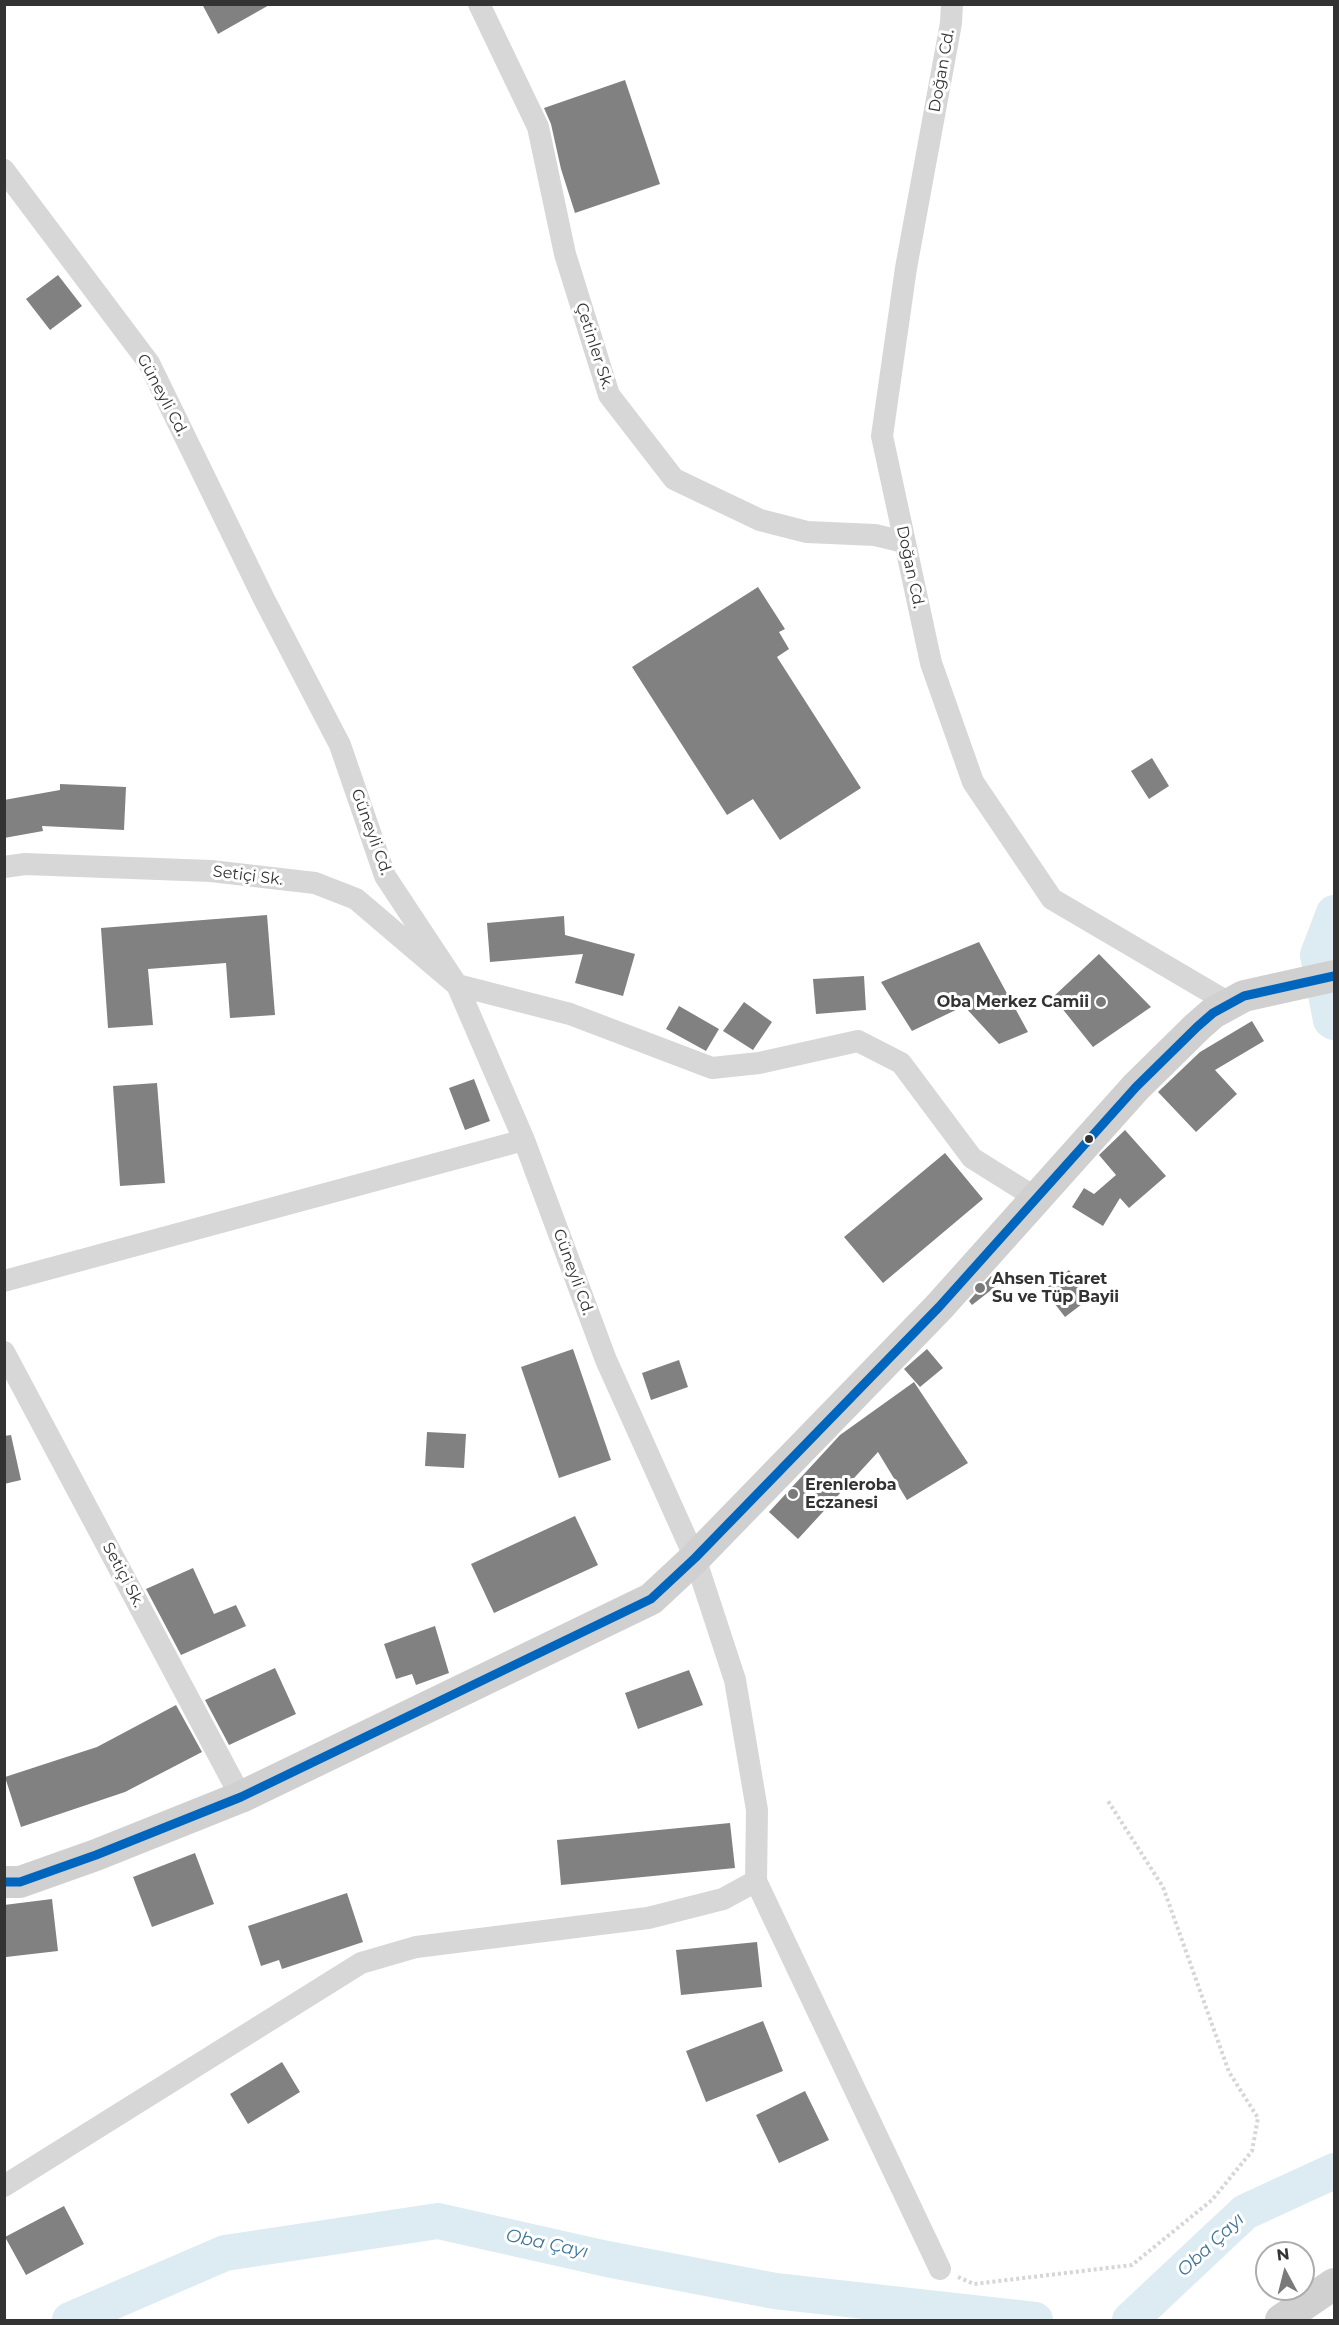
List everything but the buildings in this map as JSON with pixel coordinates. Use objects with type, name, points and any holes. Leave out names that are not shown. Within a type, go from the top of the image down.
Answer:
[{"type":"street","name":"Çetinler Sk.","points":[[479,4],[538,127],[565,254],[609,394],[674,479],[760,520],[807,532],[875,535],[904,542]]},
{"type":"street","name":"Doğan Cd.","points":[[952,4],[951,23],[906,268],[882,436],[931,663],[973,782],[1052,898],[1229,1003]]},
{"type":"street","name":"Güneyli Cd.","points":[[4,170],[149,363],[264,599],[340,745],[385,876],[457,985],[524,1140],[606,1360],[695,1558],[735,1680],[757,1809],[756,1881]]},
{"type":"street","name":"Setiçi Sk.","points":[[4,867],[25,864],[211,871],[315,884],[356,899],[457,985]]},
{"type":"street","points":[[356,899],[385,876]]},
{"type":"street","points":[[4,1882],[20,1882],[96,1855],[242,1797],[651,1599],[695,1558],[939,1307],[1136,1087],[1197,1027],[1229,1003],[1263,991],[1335,976]]},
{"type":"street","points":[[457,985],[570,1014],[712,1068],[759,1063],[858,1041],[901,1063],[972,1158],[1036,1198]]},
{"type":"street","points":[[4,1281],[524,1140]]},
{"type":"street","name":"Setiçi Sk.","points":[[4,1352],[242,1797]]},
{"type":"street","points":[[4,2186],[361,1963],[416,1947],[648,1918],[723,1899],[756,1881],[940,2269]]},
{"type":"street","points":[[1281,2320],[1335,2284]]},
{"type":"path","points":[[940,2269],[974,2284],[1132,2265],[1212,2200],[1252,2151],[1258,2118],[1229,2072],[1163,1887],[1108,1801]]},
{"type":"waterway","name":"Oba Çayı","points":[[1334,913],[1318,955],[1331,1020],[1334,1022]]},
{"type":"waterway","name":"Oba Çayı","points":[[1130,2320],[1245,2212],[1334,2171]]},
{"type":"waterway","name":"Oba Çayı","points":[[70,2320],[225,2253],[438,2221],[607,2259],[775,2291],[1035,2320]]},
{"type":"transit line","points":[[4,1882],[20,1882],[96,1855],[241,1797],[651,1599],[695,1558],[939,1307],[1136,1087],[1197,1027],[1213,1013],[1244,996],[1334,976]]},
{"type":"place","name":"Oba Merkez Camii","points":[[1101,1002]]},
{"type":"place","name":"Ahsen Ticaret Su ve Tüp Bayii","points":[[980,1288]]},
{"type":"place","name":"Erenleroba Eczanesi","points":[[793,1494]]}]
